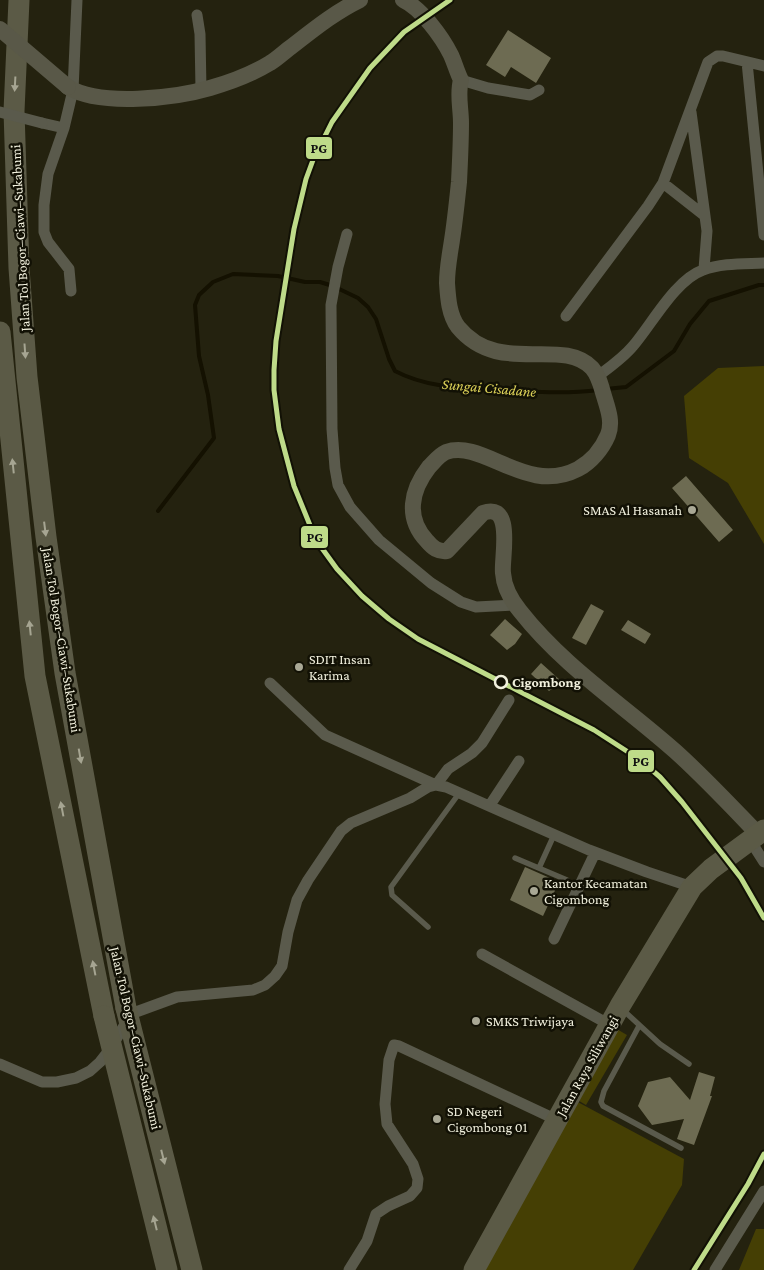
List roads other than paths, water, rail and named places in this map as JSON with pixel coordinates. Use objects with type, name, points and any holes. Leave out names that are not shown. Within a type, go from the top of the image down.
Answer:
[{"type":"highway","name":"Jalan Tol Bogor–Ciawi–Sukabumi","points":[[19,0],[14,111],[19,268],[27,377],[46,537],[65,673],[126,1008],[192,1270]]},
{"type":"highway","name":"Jalan Tol Bogor–Ciawi–Sukabumi","points":[[0,332],[35,676],[104,1016],[167,1270]]},
{"type":"highway","name":"Jalan Raya Siliwangi","points":[[474,1270],[620,1006],[692,887],[710,869],[753,837]]},
{"type":"main road","points":[[0,29],[71,88],[102,98],[132,99],[167,96],[201,90],[247,75],[272,62],[329,18],[360,0]]},
{"type":"main road","points":[[410,1],[424,16],[447,48],[461,80],[458,90],[461,122],[458,182],[447,281],[448,301],[453,319],[463,333],[492,350],[518,355],[558,355],[576,358],[591,367],[600,382],[609,415],[609,430],[599,450],[586,464],[565,475],[534,475],[477,454],[457,450],[446,452],[438,457],[416,486],[413,501],[415,518],[424,537],[438,551],[451,549],[483,513],[493,512],[500,518],[506,531],[502,572],[506,588],[515,605],[563,659],[675,751],[734,808],[753,837]]},
{"type":"street","points":[[71,291],[69,269],[48,242],[44,232],[44,205],[48,174],[64,128],[71,88],[77,0]]},
{"type":"street","points":[[196,15],[200,34],[201,90]]},
{"type":"street","points":[[566,316],[663,183],[704,69],[712,58],[723,56],[764,66]]},
{"type":"street","points":[[747,62],[764,235]]},
{"type":"street","points":[[461,80],[488,88],[530,94],[539,90]]},
{"type":"street","points":[[690,108],[705,216],[707,239],[704,269]]},
{"type":"street","points":[[0,112],[64,128]]},
{"type":"street","points":[[663,183],[705,216]]},
{"type":"street","points":[[347,234],[338,267],[331,305],[332,429],[338,485],[350,507],[379,540],[431,583],[460,602],[476,607],[515,605]]},
{"type":"street","points":[[600,382],[632,347],[686,280],[704,269],[735,264],[764,263]]},
{"type":"street","points":[[270,683],[325,735],[436,785],[446,786],[490,805],[595,853],[692,887]]},
{"type":"street","points":[[0,1064],[42,1082],[57,1082],[76,1078],[100,1062],[111,1048],[128,1019],[136,1012],[177,997],[254,990],[266,985],[282,966],[288,932],[297,900],[341,831],[352,823],[436,785],[452,766],[472,753],[482,743],[509,700]]},
{"type":"street","points":[[490,805],[519,761]]},
{"type":"street","points":[[753,837],[764,862]]},
{"type":"street","points":[[554,939],[595,853]]},
{"type":"street","points":[[482,954],[610,1025]]},
{"type":"street","points":[[349,1270],[367,1241],[376,1214],[384,1208],[410,1196],[416,1188],[418,1179],[413,1164],[387,1124],[385,1104],[389,1060],[394,1046],[399,1046],[557,1120]]},
{"type":"street","points":[[715,1270],[764,1192]]},
{"type":"lane","points":[[428,927],[392,895],[391,887],[460,792]]},
{"type":"lane","points":[[539,868],[554,835]]},
{"type":"lane","points":[[515,858],[567,880]]},
{"type":"lane","points":[[620,1006],[660,1044],[689,1064]]},
{"type":"lane","points":[[639,1026],[604,1091],[601,1102],[604,1106],[681,1148]]},
{"type":"waterway","name":"Sungai Cisadane","points":[[158,511],[214,438],[208,395],[199,356],[195,305],[199,295],[213,282],[233,274],[278,276],[305,282],[320,282],[358,298],[368,307],[376,319],[389,359],[395,371],[407,377],[459,388],[562,392],[599,390]]},
{"type":"waterway","name":"Sungai Cisadane","points":[[606,389],[626,387],[674,351],[690,324],[709,301],[764,285]]},
{"type":"place","name":"SMAS Al Hasanah","points":[[692,510]]},
{"type":"place","name":"SDIT Insan Karima","points":[[299,667]]},
{"type":"place","name":"Cigombong","points":[[501,682]]},
{"type":"place","name":"Kantor Kecamatan Cigombong","points":[[534,891]]},
{"type":"place","name":"SMKS Triwijaya","points":[[476,1021]]},
{"type":"place","name":"SD Negeri Cigombong 01","points":[[437,1119]]}]
